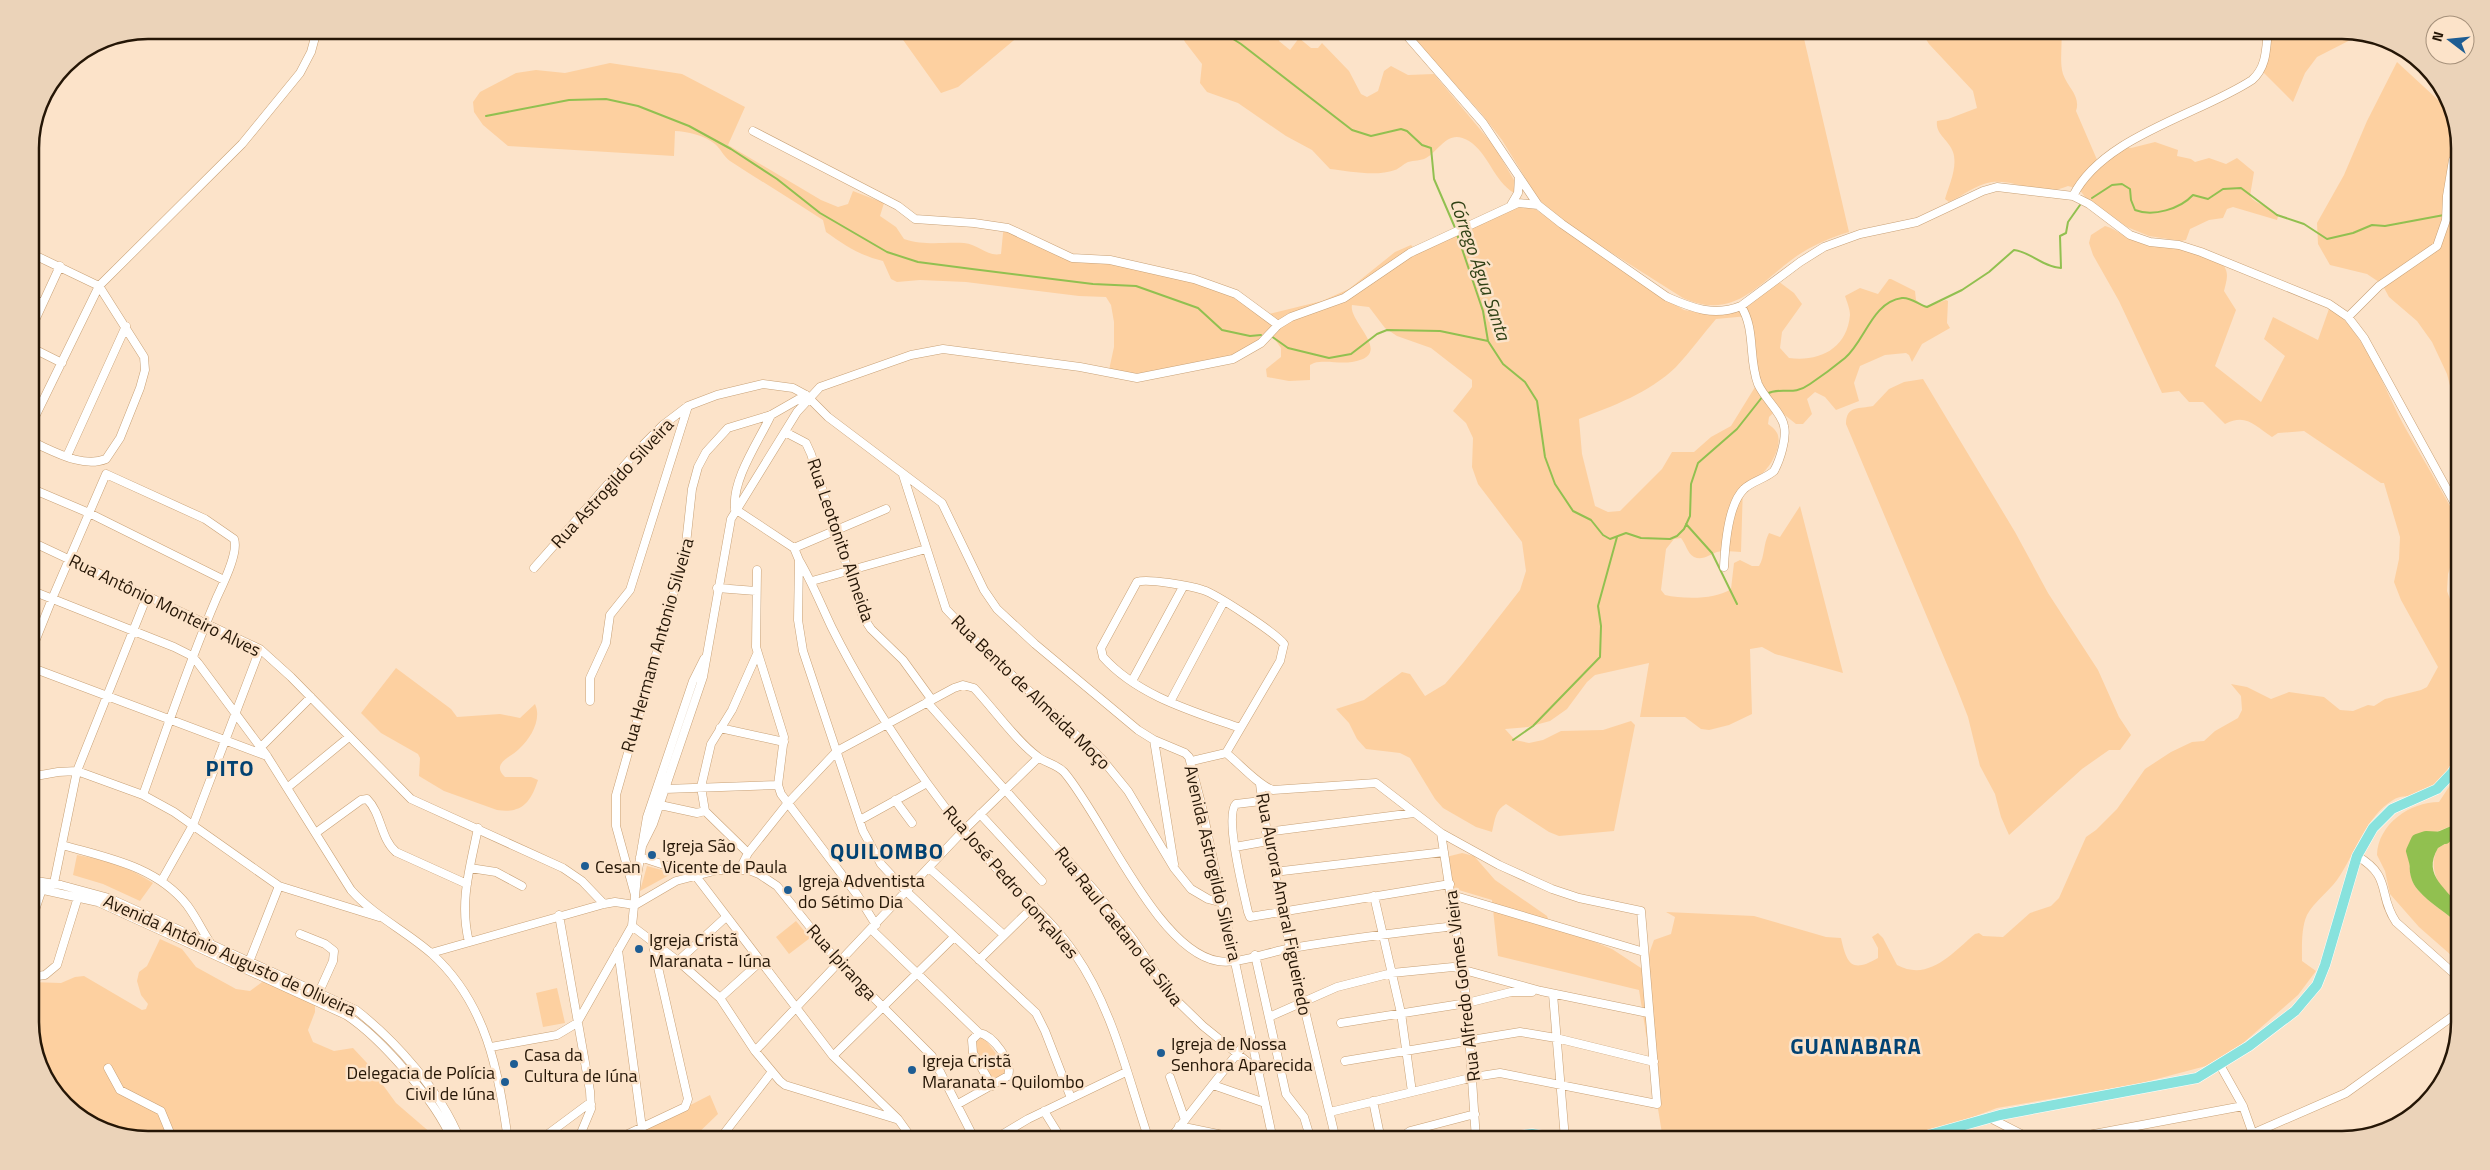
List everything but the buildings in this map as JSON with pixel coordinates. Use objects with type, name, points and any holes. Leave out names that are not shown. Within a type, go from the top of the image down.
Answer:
[{"type":"main road","points":[[1951,1131],[1990,1118],[2047,1105],[2179,1083],[2205,1075],[2220,1065],[2290,1015],[2311,994],[2325,964],[2357,856],[2367,836],[2386,814],[2437,789],[2451,774]]},
{"type":"street","points":[[39,409],[98,286],[242,144],[300,73],[311,52],[315,39]]},
{"type":"street","points":[[1410,39],[1483,123],[1499,144],[1538,205],[1562,224],[1667,297],[1684,305],[1711,312],[1731,310],[1741,306],[1800,262],[1824,247],[1860,234],[1917,222],[1989,188],[2056,192],[2074,196],[2130,235],[2150,242],[2179,245],[2201,252],[2318,299],[2336,308],[2348,317],[2370,348],[2451,497]]},
{"type":"street","points":[[2074,196],[2087,173],[2122,148],[2252,80],[2258,75],[2264,62],[2267,39]]},
{"type":"street","points":[[754,132],[895,204],[916,219],[996,225],[1034,239],[1068,257],[1110,260],[1187,277],[1236,294],[1278,325]]},
{"type":"street","points":[[2348,317],[2379,286],[2434,250],[2440,242],[2446,220],[2451,177]]},
{"type":"street","points":[[1510,206],[1518,193],[1519,178]]},
{"type":"street","points":[[1510,206],[1520,202],[1538,205]]},
{"type":"street","name":"Rua Hermam Antonio Silveira","points":[[635,895],[616,826],[616,796],[685,553],[695,477],[706,452],[728,428],[771,415],[808,396],[826,384],[853,374],[911,355],[943,349],[1080,366],[1137,378],[1152,377],[1233,359],[1261,343],[1278,325],[1298,313],[1344,298],[1402,258],[1510,206]]},
{"type":"street","points":[[39,257],[98,286],[126,326],[144,357],[145,370],[140,388],[120,438],[111,455],[100,462],[91,462],[67,456],[39,445]]},
{"type":"street","points":[[39,311],[60,266]]},
{"type":"street","points":[[1724,567],[1725,547],[1736,502],[1744,489],[1774,471],[1785,431],[1783,422],[1762,392],[1757,380],[1752,357],[1751,330],[1741,306]]},
{"type":"street","points":[[67,456],[126,326]]},
{"type":"street","points":[[39,352],[62,363]]},
{"type":"street","name":"Rua Astrogildo Silveira","points":[[534,568],[639,449],[663,425],[688,406],[717,395],[763,384],[793,388],[808,396]]},
{"type":"street","points":[[735,510],[808,396]]},
{"type":"street","name":"Avenida Astrogildo Silveira","points":[[808,396],[828,417],[945,506],[984,590],[997,609],[1116,713],[1154,740],[1186,753],[1192,761],[1260,1072],[1271,1131]]},
{"type":"street","points":[[590,701],[590,678],[606,644],[611,613],[630,590],[688,406]]},
{"type":"street","points":[[642,846],[660,805],[703,677],[717,588],[740,480],[771,415]]},
{"type":"street","name":"Rua Leotonito Almeida","points":[[785,432],[806,443],[820,478],[867,624],[903,660],[929,701]]},
{"type":"street","points":[[39,632],[106,474],[204,519],[234,539],[236,546],[224,580],[192,656],[143,795]]},
{"type":"street","name":"Rua Bento de Almeida Moço","points":[[903,474],[946,609],[967,633],[1101,758],[1132,797],[1174,868],[1191,889],[1208,899],[1223,903]]},
{"type":"street","points":[[39,492],[90,513],[224,580]]},
{"type":"street","points":[[735,510],[794,548],[799,560],[798,620],[800,638],[860,820],[873,853],[907,892],[1039,1018],[1071,1098]]},
{"type":"street","points":[[794,548],[837,532],[886,510]]},
{"type":"street","name":"Rua Antônio Monteiro Alves","points":[[39,545],[260,649],[311,697],[411,799],[478,828],[571,873],[604,904]]},
{"type":"street","points":[[812,581],[850,572],[926,549]]},
{"type":"street","name":"Rua José Pedro Gonçalves","points":[[799,560],[812,581],[833,629],[888,725],[927,783],[963,831],[996,870],[1064,938],[1085,970],[1103,1007],[1146,1131]]},
{"type":"street","points":[[757,570],[757,654],[782,732],[784,742],[778,785],[787,804],[858,896],[874,928],[979,1033],[988,1036],[1010,1068],[1008,1076],[958,1104]]},
{"type":"street","points":[[1192,761],[1226,753],[1280,661],[1284,647],[1282,640],[1224,601],[1202,589],[1150,580],[1137,582],[1101,651],[1106,660],[1132,681],[1170,702],[1240,728]]},
{"type":"street","points":[[1132,681],[1183,587]]},
{"type":"street","points":[[717,588],[756,591]]},
{"type":"street","points":[[39,594],[134,630],[192,656],[261,747],[317,832],[351,890],[364,904],[431,953],[466,997],[482,1025],[491,1047],[506,1131]]},
{"type":"street","points":[[54,884],[77,771],[147,596]]},
{"type":"street","points":[[1170,702],[1224,601]]},
{"type":"street","points":[[162,880],[192,825],[237,714],[260,649]]},
{"type":"street","points":[[748,853],[705,811],[701,787],[711,744],[739,696],[757,654]]},
{"type":"street","points":[[491,1047],[557,1035],[577,1023],[632,926],[640,857],[653,800],[693,681],[705,659]]},
{"type":"street","points":[[39,670],[267,756]]},
{"type":"street","points":[[740,868],[748,853],[787,804],[837,752],[929,701],[963,685],[974,688],[1038,758],[1063,771],[1127,871],[1166,925],[1194,953],[1213,960],[1236,960],[1290,948],[1383,934],[1456,926]]},
{"type":"street","points":[[261,747],[311,697]]},
{"type":"street","name":"Rua Raul Caetano da Silva","points":[[929,701],[1096,892],[1133,939],[1170,994],[1236,1055],[1260,1072]]},
{"type":"street","points":[[720,728],[784,742]]},
{"type":"street","points":[[287,788],[349,737]]},
{"type":"street","points":[[1154,740],[1174,868]]},
{"type":"street","points":[[1226,753],[1250,772],[1266,788],[1280,790],[1376,783],[1441,833],[1490,861],[1552,889],[1641,911],[1657,1104],[1500,1073],[1474,1077],[1330,1112]]},
{"type":"street","points":[[755,1051],[797,1010],[963,831],[1038,758]]},
{"type":"street","points":[[39,775],[77,771],[143,795],[164,805],[280,886],[384,919]]},
{"type":"street","points":[[860,820],[927,783]]},
{"type":"street","name":"Rua Aurora Amaral Figueiredo","points":[[1260,784],[1266,832],[1282,912],[1334,1131]]},
{"type":"street","points":[[665,789],[778,785]]},
{"type":"street","points":[[317,832],[361,800],[367,799],[388,844],[396,852],[467,884]]},
{"type":"street","points":[[895,800],[912,824]]},
{"type":"street","points":[[1261,801],[1236,804],[1231,812],[1235,847],[1249,915],[1255,917],[1450,884]]},
{"type":"street","points":[[660,805],[697,813],[705,811]]},
{"type":"street","points":[[1266,832],[1414,813]]},
{"type":"street","points":[[980,814],[1042,881]]},
{"type":"street","points":[[469,942],[464,913],[467,884],[478,828]]},
{"type":"street","name":"Rua Alfredo Gomes Vieira","points":[[1441,833],[1452,895],[1467,1003],[1474,1077],[1475,1131]]},
{"type":"street","points":[[1235,847],[1268,841]]},
{"type":"street","points":[[62,845],[129,864],[162,880],[188,906],[211,944]]},
{"type":"street","points":[[1274,872],[1444,852]]},
{"type":"street","points":[[2357,856],[2372,865],[2377,872],[2390,912],[2396,922],[2451,971]]},
{"type":"street","points":[[640,857],[695,875],[833,1056],[907,1131]]},
{"type":"street","points":[[470,868],[496,872],[522,886]]},
{"type":"street","name":"Rua Ipiranga","points":[[635,905],[676,881],[695,875],[740,868],[759,874],[776,886],[839,963],[932,1056],[971,1131]]},
{"type":"street","points":[[929,868],[1004,935]]},
{"type":"street","name":"Avenida Antônio Augusto de Oliveira","points":[[39,884],[110,906],[155,930],[346,1015],[375,1037],[397,1061],[442,1121],[447,1131]]},
{"type":"street","name":"Avenida Antônio Augusto de Oliveira","points":[[39,886],[54,884],[108,898],[356,1010],[390,1040],[435,1096],[455,1131]]},
{"type":"street","points":[[39,898],[43,886]]},
{"type":"street","points":[[249,962],[280,886]]},
{"type":"street","points":[[1452,895],[1644,952]]},
{"type":"street","points":[[1374,896],[1401,1013],[1412,1092]]},
{"type":"street","points":[[39,976],[45,975],[57,966],[78,897]]},
{"type":"street","points":[[431,953],[559,915],[604,904],[615,902],[635,905]]},
{"type":"street","points":[[979,960],[1034,906]]},
{"type":"street","points":[[559,915],[592,1104],[582,1131]]},
{"type":"street","points":[[678,961],[726,917]]},
{"type":"street","points":[[632,926],[678,961],[720,998],[755,1051],[772,1073],[785,1085],[898,1120]]},
{"type":"street","points":[[300,934],[325,944],[334,952],[333,961],[319,992]]},
{"type":"street","points":[[833,1056],[954,937]]},
{"type":"street","points":[[635,1131],[685,1107],[689,1096],[652,941]]},
{"type":"street","points":[[618,950],[642,1128]]},
{"type":"street","points":[[1255,955],[1286,1094],[1304,1116],[1308,1131]]},
{"type":"street","points":[[720,998],[761,961]]},
{"type":"street","points":[[1269,1017],[1337,987],[1392,974],[1449,967],[1541,991],[1648,1013]]},
{"type":"street","points":[[1342,1023],[1467,1003],[1511,992],[1541,991]]},
{"type":"street","points":[[1554,994],[1560,1084],[1566,1131]]},
{"type":"street","points":[[2265,1131],[2346,1093],[2451,1017]]},
{"type":"street","points":[[1345,1060],[1514,1032],[1556,1038],[1654,1062]]},
{"type":"street","points":[[979,1033],[972,1040],[971,1049],[992,1086]]},
{"type":"street","points":[[1176,1131],[1251,1036]]},
{"type":"street","points":[[2220,1065],[2243,1106],[2252,1131]]},
{"type":"street","points":[[108,1068],[120,1090],[161,1110],[169,1131]]},
{"type":"street","points":[[1009,1131],[1044,1111],[1126,1072]]},
{"type":"street","points":[[725,1131],[772,1073]]},
{"type":"street","points":[[1170,1077],[1185,1120]]},
{"type":"street","points":[[1213,1085],[1265,1103]]},
{"type":"street","points":[[1373,1101],[1379,1131]]},
{"type":"street","points":[[552,1131],[587,1105],[592,1104]]},
{"type":"street","points":[[2110,1131],[2243,1106]]},
{"type":"street","points":[[1044,1111],[1056,1131]]},
{"type":"street","points":[[1410,1131],[1474,1114]]},
{"type":"street","points":[[1990,1118],[2016,1131]]},
{"type":"street","points":[[1180,1126],[1204,1131]]},
{"type":"shaded area","points":[[902,39],[1015,39],[958,87],[941,93]]},
{"type":"shaded area","points":[[1184,39],[1280,39],[1279,41],[1290,50],[1298,39],[1311,48],[1318,48],[1322,43],[1349,71],[1361,94],[1367,97],[1378,91],[1384,71],[1391,66],[1408,75],[1434,74],[1494,146],[1514,180],[1514,193],[1501,181],[1476,146],[1469,141],[1455,137],[1444,142],[1426,158],[1408,162],[1388,172],[1362,173],[1330,169],[1312,150],[1286,136],[1238,103],[1207,92],[1200,83],[1202,64]]},
{"type":"shaded area","points":[[1418,39],[1804,39],[1849,232],[1826,240],[1803,252],[1753,290],[1729,303],[1715,305],[1700,304],[1683,298],[1574,229],[1539,200],[1502,140],[1481,113],[1416,41]]},
{"type":"shaded area","points":[[1926,39],[2062,39],[2061,63],[2063,74],[2077,101],[2076,111],[2098,162],[2120,146],[2131,148],[2155,142],[2178,150],[2177,156],[2191,159],[2195,162],[2209,158],[2226,164],[2237,158],[2254,172],[2250,196],[2256,202],[2275,212],[2278,216],[2277,220],[2233,207],[2227,209],[2223,218],[2209,220],[2190,229],[2186,240],[2181,241],[2149,236],[2127,227],[2085,197],[2079,189],[2068,186],[2057,189],[2038,190],[2011,183],[1992,182],[1975,188],[1949,202],[1945,199],[1952,176],[1954,158],[1951,148],[1938,130],[1937,121],[1977,108],[1973,91]]},
{"type":"shaded area","points":[[2264,39],[2352,39],[2317,57],[2305,73],[2293,102],[2260,69],[2264,58]]},
{"type":"shaded area","points":[[2397,62],[2443,106],[2451,141],[2451,390],[2447,374],[2432,342],[2417,321],[2389,297],[2382,284],[2367,274],[2330,265],[2318,244],[2317,223],[2344,175],[2367,121]]},
{"type":"shaded area","points":[[610,63],[682,74],[745,107],[728,145],[821,200],[838,207],[848,204],[853,191],[884,203],[880,216],[896,227],[904,239],[927,243],[964,243],[991,254],[1001,254],[1004,223],[1073,258],[1115,263],[1190,279],[1239,297],[1265,315],[1322,301],[1349,289],[1395,252],[1411,245],[1418,252],[1509,210],[1528,204],[1646,287],[1684,310],[1708,314],[1736,310],[1778,281],[1794,293],[1802,304],[1782,332],[1780,348],[1789,358],[1811,358],[1830,351],[1837,345],[1848,327],[1850,315],[1845,296],[1860,288],[1878,294],[1889,279],[1891,279],[1915,291],[1916,300],[1925,307],[1946,300],[1948,301],[1947,323],[1950,328],[1922,344],[1912,362],[1906,353],[1885,355],[1860,366],[1854,383],[1859,401],[1836,410],[1825,397],[1815,392],[1807,399],[1812,414],[1803,424],[1796,424],[1781,412],[1774,412],[1769,417],[1768,424],[1777,433],[1777,449],[1772,462],[1764,472],[1743,485],[1741,552],[1720,551],[1703,558],[1697,558],[1690,553],[1681,538],[1674,539],[1666,549],[1661,590],[1665,595],[1690,598],[1708,597],[1724,593],[1731,589],[1734,563],[1740,560],[1752,566],[1759,566],[1769,533],[1780,537],[1800,506],[1843,673],[1775,654],[1762,647],[1750,649],[1752,714],[1729,725],[1709,730],[1701,729],[1685,717],[1640,717],[1649,663],[1595,675],[1587,682],[1567,709],[1550,721],[1528,727],[1505,729],[1515,740],[1529,743],[1543,740],[1561,731],[1603,730],[1631,721],[1635,725],[1614,831],[1559,836],[1549,832],[1506,804],[1498,812],[1492,832],[1476,827],[1443,808],[1435,799],[1410,758],[1400,753],[1366,749],[1357,739],[1349,723],[1336,709],[1364,700],[1402,672],[1410,674],[1425,696],[1445,684],[1520,590],[1526,571],[1522,542],[1478,484],[1472,467],[1473,438],[1466,423],[1453,411],[1472,387],[1472,380],[1431,348],[1397,336],[1385,328],[1369,307],[1352,305],[1356,320],[1370,345],[1370,353],[1364,358],[1352,362],[1314,363],[1310,365],[1310,380],[1289,381],[1267,377],[1266,369],[1281,357],[1281,348],[1271,334],[1241,356],[1150,376],[1125,375],[1109,370],[1114,347],[1114,322],[1111,305],[1106,297],[1079,296],[966,282],[920,280],[897,282],[891,279],[883,261],[846,246],[826,232],[823,220],[730,161],[715,144],[701,136],[675,131],[674,156],[508,146],[483,125],[474,112],[473,102],[480,92],[516,73],[536,70],[565,73]],"holes":[[[1748,316],[1755,387],[1731,426],[1711,437],[1694,452],[1672,452],[1662,469],[1620,511],[1608,512],[1595,506],[1582,454],[1579,419],[1630,398],[1665,376],[1676,367],[1716,319]]]},
{"type":"shaded area","points":[[2105,226],[2136,239],[2178,247],[2205,255],[2216,259],[2223,265],[2227,274],[2224,291],[2236,310],[2215,366],[2261,402],[2285,356],[2264,339],[2273,317],[2318,340],[2330,306],[2355,333],[2374,365],[2398,415],[2451,508],[2451,565],[2448,574],[2447,591],[2451,602],[2451,766],[2431,788],[2415,795],[2396,798],[2383,807],[2375,816],[2337,880],[2317,901],[2307,915],[2302,938],[2302,961],[2316,971],[2298,995],[2242,1044],[2206,1066],[2138,1084],[1997,1108],[1962,1121],[1924,1131],[1662,1131],[1639,990],[1498,956],[1492,900],[1452,888],[1446,857],[1462,853],[1474,856],[1495,880],[1547,916],[1552,929],[1580,936],[1612,949],[1641,968],[1646,962],[1654,940],[1671,934],[1675,917],[1666,912],[1754,916],[1826,937],[1841,938],[1848,960],[1856,965],[1869,963],[1878,958],[1878,948],[1872,937],[1878,933],[1883,938],[1897,965],[1919,970],[1930,968],[1949,957],[1975,934],[2003,937],[2030,913],[2051,906],[2059,898],[2086,837],[2096,830],[2117,809],[2145,769],[2171,752],[2192,742],[2204,741],[2215,731],[2238,718],[2242,710],[2241,696],[2231,684],[2247,687],[2271,699],[2289,692],[2324,697],[2340,710],[2353,711],[2368,705],[2374,706],[2385,699],[2427,687],[2438,667],[2401,600],[2394,582],[2399,559],[2400,537],[2384,483],[2381,483],[2304,431],[2278,433],[2272,437],[2244,420],[2225,424],[2203,402],[2189,402],[2179,391],[2162,393],[2119,301],[2093,255],[2089,243],[2091,235]]},
{"type":"shaded area","points":[[1923,379],[2015,532],[2048,593],[2098,670],[2119,717],[2131,735],[2120,750],[2109,750],[2082,769],[2009,835],[2001,817],[1995,794],[1980,766],[1968,717],[1956,686],[1846,424],[1848,414],[1851,411],[1873,406],[1889,389],[1904,382]]},
{"type":"shaded area","points":[[396,668],[451,709],[457,717],[500,714],[520,718],[535,704],[537,716],[531,734],[519,749],[501,764],[500,768],[505,777],[531,777],[538,780],[532,795],[524,805],[513,810],[497,810],[444,791],[419,776],[420,758],[418,754],[381,733],[361,713]]},
{"type":"shaded area","points":[[2451,784],[2451,826],[2425,838],[2416,846],[2411,859],[2410,872],[2411,878],[2418,890],[2451,918],[2451,955],[2419,927],[2390,894],[2385,871],[2377,855],[2383,834],[2398,817],[2417,806],[2439,802]]},
{"type":"shaded area","points":[[2451,826],[2451,840],[2438,848],[2433,867],[2438,881],[2451,897],[2451,918],[2428,900],[2418,890],[2411,878],[2410,865],[2416,846],[2434,833]]},
{"type":"shaded area","points":[[2451,840],[2451,900],[2435,873],[2435,856],[2438,848]]},
{"type":"shaded area","points":[[77,855],[117,865],[153,883],[140,901],[103,884],[73,875]]},
{"type":"shaded area","points":[[647,866],[673,873],[640,891]]},
{"type":"shaded area","points":[[796,921],[810,938],[789,954],[776,937]]},
{"type":"shaded area","points":[[160,939],[182,949],[196,967],[236,989],[250,991],[265,980],[315,1005],[315,1012],[308,1030],[313,1042],[334,1051],[353,1048],[367,1063],[396,1103],[429,1131],[141,1131],[106,1123],[93,1117],[81,1109],[61,1089],[47,1064],[42,1050],[39,1029],[39,982],[61,983],[75,977],[84,976],[142,1010],[146,1009],[148,1004],[141,995],[137,981],[139,972],[147,966]]},
{"type":"shaded area","points":[[557,988],[565,1023],[543,1027],[536,993]]},
{"type":"shaded area","points":[[984,1038],[1005,1065],[1006,1071],[999,1077],[993,1078],[989,1074],[974,1047],[975,1043]]},
{"type":"shaded area","points":[[710,1095],[718,1114],[700,1131],[640,1131]]},
{"type":"waterway","name":"Córrego Água Santa","points":[[1233,39],[1352,130],[1371,136],[1401,129],[1407,131],[1422,145],[1431,148],[1434,179],[1456,230]]},
{"type":"waterway","points":[[486,116],[569,100],[606,99],[638,106],[689,126],[731,149],[777,179],[820,213],[887,252],[918,262],[1093,284],[1136,286],[1198,308],[1222,330],[1250,336],[1261,335]]},
{"type":"waterway","name":"Córrego Água Santa","points":[[2092,198],[2112,185],[2122,184],[2130,189],[2131,200],[2135,210],[2150,213],[2174,208],[2193,195],[2208,199],[2223,189],[2241,188],[2277,215],[2304,224],[2327,239],[2353,233],[2372,225],[2385,226],[2444,215]]},
{"type":"waterway","name":"Córrego Água Santa","points":[[1766,394],[1804,388],[1828,371],[1852,351],[1876,314],[1892,301],[1905,298],[1927,307],[1962,290],[1989,272],[2014,250],[2020,251],[2048,265],[2061,268],[2060,236],[2066,233],[2068,222],[2080,205]]},
{"type":"waterway","name":"Córrego Água Santa","points":[[1457,234],[1483,311],[1488,341],[1503,364],[1525,382],[1537,401],[1545,457],[1555,484],[1573,511],[1591,520],[1603,535],[1610,539],[1626,533],[1641,538],[1670,539],[1677,536],[1684,529],[1690,516],[1691,484],[1698,463],[1737,429],[1763,396]]},
{"type":"waterway","points":[[1271,336],[1288,348],[1329,358],[1351,354],[1377,334],[1387,330],[1440,331],[1488,341]]},
{"type":"waterway","points":[[1686,524],[1712,553],[1737,604]]},
{"type":"waterway","points":[[1513,740],[1533,726],[1600,657],[1601,626],[1598,606],[1617,537]]},
{"type":"waterway","points":[[2417,869],[2412,851],[2417,840],[2426,837],[2445,838]]},
{"type":"place","name":"Igreja São Vicente de Paula","points":[[652,855]]},
{"type":"place","name":"Cesan","points":[[585,866]]},
{"type":"place","name":"Igreja Adventista do Sétimo Dia","points":[[788,890]]},
{"type":"place","name":"Igreja Cristã Maranata - Iúna","points":[[639,949]]},
{"type":"place","name":"Igreja de Nossa Senhora Aparecida","points":[[1161,1053]]},
{"type":"place","name":"Casa da Cultura de Iúna","points":[[514,1064]]},
{"type":"place","name":"Igreja Cristã Maranata - Quilombo","points":[[912,1070]]},
{"type":"place","name":"Delegacia de Polícia Civil de Iúna","points":[[505,1082]]},
{"type":"district","name":"PITO","points":[[230,768]]},
{"type":"district","name":"QUILOMBO","points":[[887,851]]},
{"type":"district","name":"GUANABARA","points":[[1856,1046]]}]
